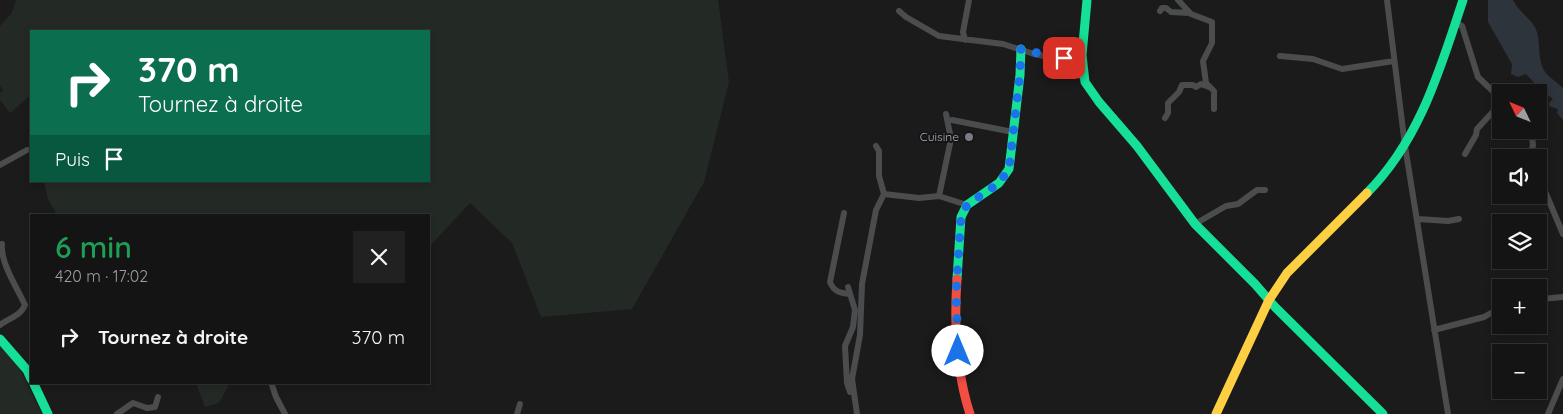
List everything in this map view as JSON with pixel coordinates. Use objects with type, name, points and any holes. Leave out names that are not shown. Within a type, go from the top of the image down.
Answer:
[{"type":"main road","points":[[1087,0],[1082,55],[1085,82],[1099,102],[1137,146],[1195,224],[1383,414]]},
{"type":"main road","points":[[1216,414],[1269,300],[1287,273],[1383,177],[1405,146],[1435,83],[1464,0]]},
{"type":"main road","points":[[970,414],[962,389],[958,351],[956,293],[961,217],[967,205],[999,183],[1009,169],[1021,49]]},
{"type":"main road","points":[[0,340],[27,370],[30,377]]},
{"type":"main road","points":[[33,384],[48,414]]},
{"type":"street","points":[[965,40],[963,32],[969,0]]},
{"type":"street","points":[[1178,0],[1190,13]]},
{"type":"street","points":[[1386,0],[1405,146],[1448,414]]},
{"type":"street","points":[[1160,11],[1162,8],[1166,8],[1171,12],[1190,13],[1212,22],[1212,42],[1203,61],[1206,83],[1214,91],[1214,109]]},
{"type":"street","points":[[899,11],[939,36],[1004,44],[1058,58],[1082,55]]},
{"type":"street","points":[[1456,23],[1462,26],[1478,77],[1492,90]]},
{"type":"street","points":[[1054,46],[1085,82]]},
{"type":"street","points":[[1280,56],[1313,60],[1342,69],[1394,61]]},
{"type":"street","points":[[1165,118],[1168,113],[1168,103],[1179,92],[1182,85],[1193,85],[1196,87],[1201,84],[1210,87]]},
{"type":"street","points":[[1465,154],[1476,135],[1477,129],[1492,113]]},
{"type":"street","points":[[939,196],[951,139],[946,114]]},
{"type":"street","points":[[952,120],[1013,132]]},
{"type":"street","points":[[854,402],[852,379],[860,335],[862,284],[876,210],[884,194],[879,176],[879,151],[876,146]]},
{"type":"street","points":[[0,165],[27,150]]},
{"type":"street","points":[[1195,224],[1226,206],[1238,204],[1257,190],[1265,190]]},
{"type":"street","points":[[884,194],[920,198],[939,196],[967,205]]},
{"type":"street","points":[[1547,197],[1563,234]]},
{"type":"street","points":[[844,213],[830,282],[832,287],[839,293],[849,290],[855,310],[853,327],[846,346],[846,362],[847,383],[857,414]]},
{"type":"street","points":[[1418,219],[1448,221],[1458,219]]},
{"type":"street","points":[[0,325],[25,309],[4,262],[0,250],[2,244]]},
{"type":"street","points":[[1547,298],[1563,297]]},
{"type":"street","points":[[1434,330],[1484,317],[1492,312]]},
{"type":"street","points":[[1548,414],[1563,379]]},
{"type":"street","points":[[271,384],[285,414]]},
{"type":"street","points":[[117,414],[133,403],[147,408],[155,407],[158,397]]},
{"type":"street","points":[[517,414],[520,404]]},
{"type":"shaded area","points":[[16,0],[718,0],[729,82],[704,182],[632,309],[541,317],[512,243],[470,203],[430,246],[430,214],[56,214],[48,199],[44,182],[430,182],[430,30],[30,30],[30,96],[10,113],[0,100],[0,93],[3,90],[0,86],[0,26],[12,13]]},
{"type":"shaded area","points":[[1488,0],[1513,0],[1530,20],[1537,32],[1543,68],[1563,88],[1563,120],[1557,113],[1558,109],[1549,106],[1553,99],[1548,95],[1548,84],[1535,84],[1526,74],[1518,77],[1511,74],[1512,64],[1488,22]]},
{"type":"shaded area","points":[[0,341],[13,356],[42,414],[0,414]]},
{"type":"shaded area","points":[[197,384],[229,384],[219,403],[205,407]]},
{"type":"traffic: fast","points":[[1087,0],[1082,55],[1085,82],[1099,102],[1137,146],[1195,224],[1255,284],[1275,307],[1383,414]]},
{"type":"traffic: fast","points":[[1367,193],[1385,172],[1415,127],[1446,52],[1463,0]]},
{"type":"traffic: fast","points":[[957,279],[961,217],[967,205],[999,183],[1009,169],[1020,75],[1021,49]]},
{"type":"traffic: fast","points":[[0,339],[27,370],[30,377]]},
{"type":"traffic: fast","points":[[34,384],[48,414]]},
{"type":"traffic: slow","points":[[1216,414],[1269,300],[1287,273],[1367,193]]},
{"type":"traffic: jam","points":[[957,279],[957,347],[965,398],[970,414]]},
{"type":"place","name":"Cuisine","points":[[969,137]]},
{"type":"route","points":[[958,351],[956,293],[961,217],[967,205],[999,183],[1009,169],[1021,49],[1034,54],[1064,58]]}]
